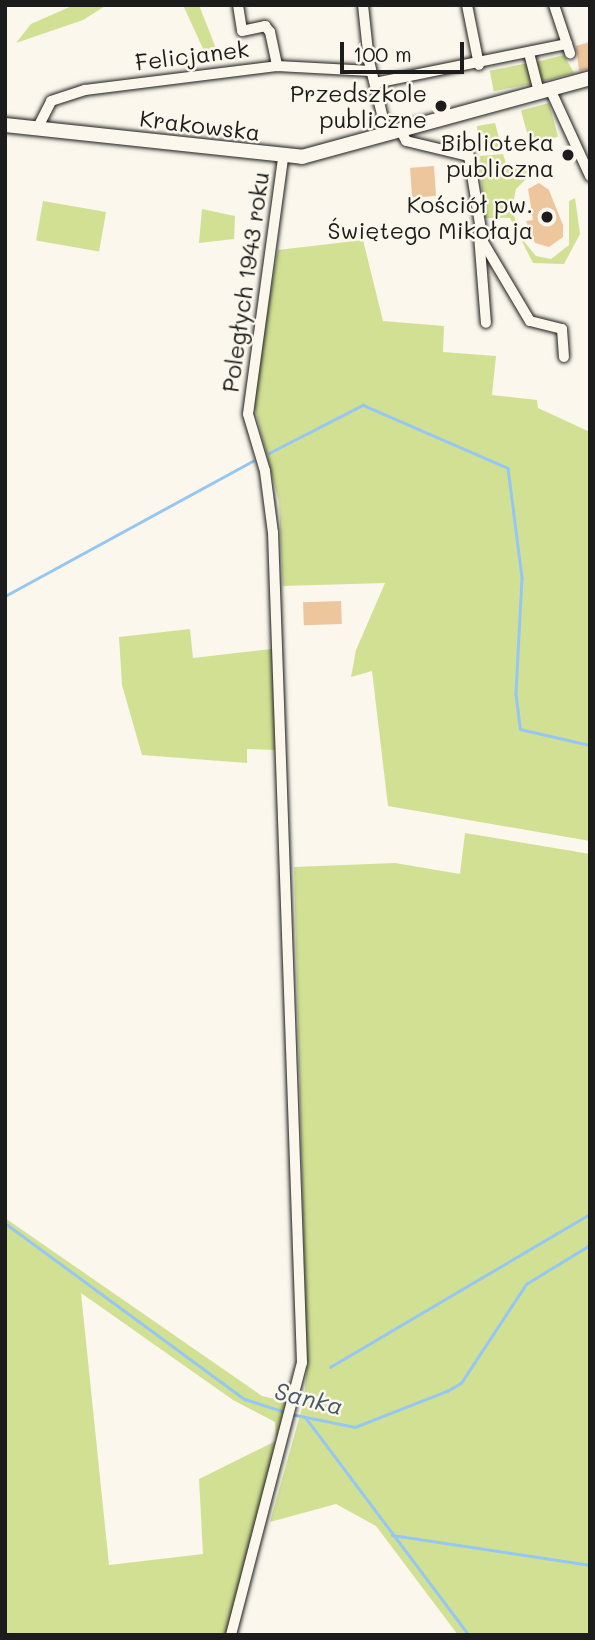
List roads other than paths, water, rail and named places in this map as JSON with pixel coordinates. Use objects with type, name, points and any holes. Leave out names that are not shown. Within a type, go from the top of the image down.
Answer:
[{"type":"main road","name":"Krakowska","points":[[5,125],[283,158],[319,155],[590,78]]},
{"type":"street","points":[[238,5],[242,31],[265,26],[270,32],[277,66]]},
{"type":"street","points":[[363,5],[371,71],[394,133],[406,141],[469,156],[479,232],[486,323]]},
{"type":"street","points":[[467,5],[479,65]]},
{"type":"street","points":[[375,83],[479,65],[528,53],[569,49],[554,5]]},
{"type":"street","points":[[528,53],[590,176]]},
{"type":"street","name":"Felicjanek","points":[[37,129],[43,111],[61,95],[277,66],[371,71]]},
{"type":"street","name":"Poległych 1943 roku","points":[[231,1635],[295,1402],[302,1363],[270,499],[248,399],[283,158]]},
{"type":"street","points":[[479,232],[530,321],[562,329],[565,357]]},
{"type":"waterway","points":[[269,453],[363,405],[508,468],[522,578],[516,694],[520,729],[590,745]]},
{"type":"waterway","points":[[5,596],[253,461]]},
{"type":"waterway","points":[[330,1367],[590,1214]]},
{"type":"waterway","name":"Sanka","points":[[5,1223],[245,1399],[285,1412]]},
{"type":"waterway","name":"Sanka","points":[[291,1414],[355,1427],[447,1391],[461,1383],[526,1284],[590,1245]]},
{"type":"waterway","points":[[306,1418],[469,1635]]},
{"type":"waterway","points":[[392,1535],[590,1565]]},
{"type":"place","name":"Przedszkole publiczne","points":[[441,106]]},
{"type":"place","name":"Biblioteka publiczna","points":[[568,155]]},
{"type":"place","name":"Kościół pw. Świętego Mikołaja","points":[[547,217]]}]
